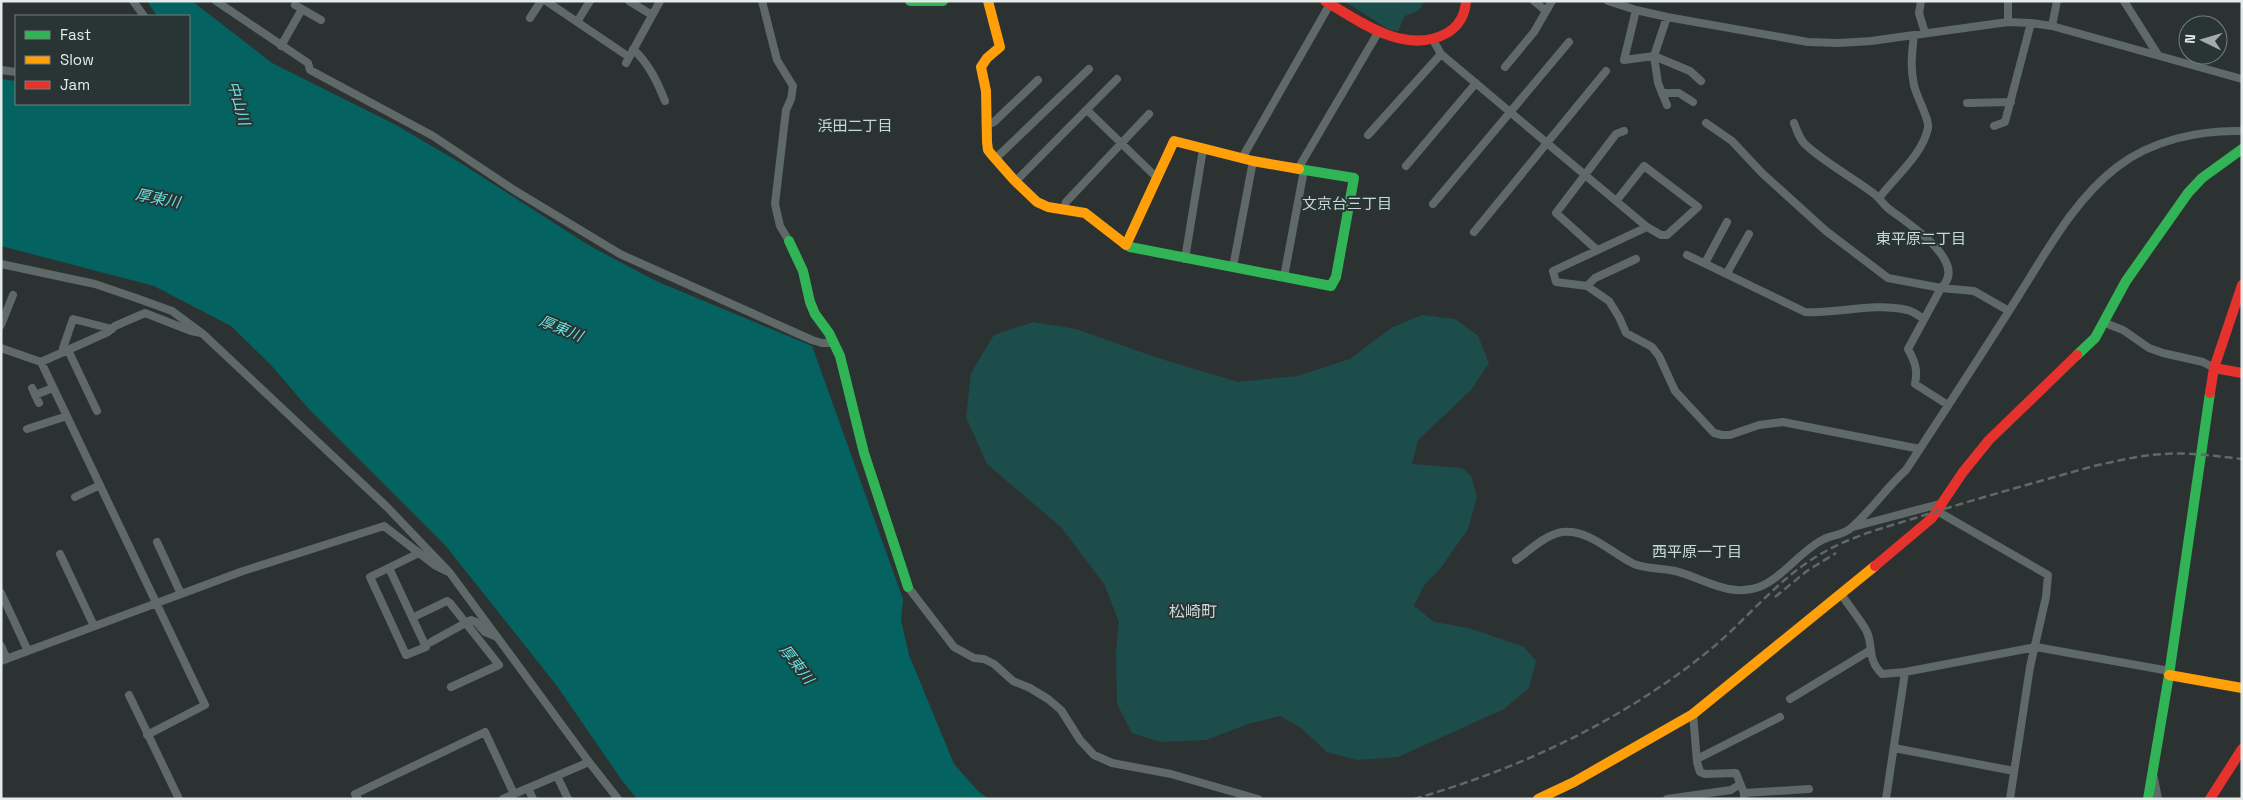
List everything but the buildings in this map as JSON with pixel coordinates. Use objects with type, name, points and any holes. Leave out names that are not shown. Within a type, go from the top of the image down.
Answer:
[{"type":"main road","points":[[910,1],[942,1]]},
{"type":"main road","points":[[988,1],[1000,47],[983,63],[981,68],[985,84],[988,150],[1035,203],[1091,216],[1126,245],[1184,259],[1331,286],[1336,277],[1354,178],[1242,158],[1174,141],[1126,245]]},
{"type":"main road","points":[[1328,3],[1379,31],[1404,41],[1432,40],[1449,33],[1461,20],[1466,1]]},
{"type":"main road","points":[[1538,799],[1574,782],[1694,714],[1932,518],[1963,472],[1989,440],[2021,407],[2088,345],[2105,323],[2126,282],[2188,193],[2202,178],[2242,149]]},
{"type":"main road","points":[[789,241],[803,271],[810,302],[834,343],[842,364],[864,453],[908,587]]},
{"type":"main road","points":[[2148,799],[2169,675],[2214,368],[2242,285]]},
{"type":"main road","points":[[2214,368],[2242,373]]},
{"type":"main road","points":[[2169,675],[2242,688]]},
{"type":"main road","points":[[2210,799],[2242,749]]},
{"type":"main road","points":[[2219,799],[2242,763]]},
{"type":"street","points":[[133,1],[143,15]]},
{"type":"street","points":[[216,1],[308,63],[310,70],[433,136],[514,190],[620,254],[812,340],[822,343],[834,343]]},
{"type":"street","points":[[530,18],[541,1]]},
{"type":"street","points":[[546,1],[629,56],[642,58],[655,77],[665,101]]},
{"type":"street","points":[[577,22],[590,1]]},
{"type":"street","points":[[630,1],[652,15]]},
{"type":"street","points":[[629,56],[660,1]]},
{"type":"street","points":[[762,1],[777,60],[793,86],[791,99],[786,110],[775,204],[780,226],[789,241]]},
{"type":"street","points":[[1534,1],[1546,11]]},
{"type":"street","points":[[1505,67],[1534,32],[1552,1]]},
{"type":"street","points":[[1608,1],[1667,17],[1808,42],[1864,42],[2008,22],[2031,23],[2052,26],[2242,79]]},
{"type":"street","points":[[1921,1],[1919,13],[1924,33]]},
{"type":"street","points":[[2008,1],[2008,22]]},
{"type":"street","points":[[2052,26],[2057,1]]},
{"type":"street","points":[[2124,1],[2158,55]]},
{"type":"street","points":[[1242,158],[1328,3]]},
{"type":"street","points":[[282,46],[299,7],[321,20]]},
{"type":"street","points":[[1636,10],[1624,60],[1654,56],[1690,71],[1700,81]]},
{"type":"street","points":[[1667,17],[1654,56],[1658,82],[1667,105]]},
{"type":"street","points":[[1994,126],[2005,122],[2031,23]]},
{"type":"street","points":[[1284,277],[1301,168],[1379,31]]},
{"type":"street","points":[[1879,198],[1917,153],[1928,129],[1929,122],[1917,98],[1912,74],[1914,34]]},
{"type":"street","points":[[1432,40],[1441,54],[1617,200],[1647,228],[1661,235],[1667,235],[1698,207],[1644,166],[1617,200]]},
{"type":"street","points":[[1432,204],[1569,42]]},
{"type":"street","points":[[1368,135],[1441,54]]},
{"type":"street","points":[[995,159],[1089,69]]},
{"type":"street","points":[[1,70],[15,72]]},
{"type":"street","points":[[1474,232],[1606,71]]},
{"type":"street","points":[[1016,181],[1117,79]]},
{"type":"street","points":[[987,125],[994,122],[1038,80]]},
{"type":"street","points":[[1406,166],[1476,83]]},
{"type":"street","points":[[1662,93],[1679,93],[1693,102]]},
{"type":"street","points":[[1966,103],[2011,102]]},
{"type":"street","points":[[1087,110],[1153,174],[1158,176]]},
{"type":"street","points":[[1064,209],[1066,202],[1149,114]]},
{"type":"street","points":[[1706,123],[1732,141],[1762,173],[1826,231],[1888,278],[1941,288],[1974,291],[2009,311]]},
{"type":"street","points":[[1794,123],[1806,146],[1879,198],[1885,205],[1921,232],[1946,262],[1948,277],[1945,284],[1908,349],[1916,363],[1917,372],[1914,384],[1948,405]]},
{"type":"street","points":[[1597,250],[1556,213],[1616,134],[1624,131]]},
{"type":"street","points":[[1516,560],[1551,535],[1572,532],[1605,545],[1634,564],[1676,572],[1718,588],[1744,590],[1759,587],[1771,581],[1824,539],[1844,534],[1853,527],[1888,486],[1906,470],[2065,223],[2099,183],[2117,167],[2151,148],[2204,131],[2242,131]]},
{"type":"street","points":[[1184,259],[1203,149]]},
{"type":"street","points":[[1234,267],[1253,160]]},
{"type":"street","points":[[1705,263],[1727,222]]},
{"type":"street","points":[[1647,228],[1553,271],[1556,282],[1587,286],[1599,292],[1609,301],[1619,316],[1626,333],[1652,347],[1660,356],[1675,391],[1714,432],[1730,435],[1759,426],[1783,422],[1920,449]]},
{"type":"street","points":[[1727,273],[1749,234]]},
{"type":"street","points":[[1687,255],[1804,312],[1820,313],[1885,308],[1908,310],[1924,318]]},
{"type":"street","points":[[1587,286],[1595,278],[1636,259]]},
{"type":"street","points":[[1,264],[95,284],[136,298],[172,311],[203,334],[387,507],[450,573],[618,799]]},
{"type":"street","points":[[1,325],[14,295]]},
{"type":"street","points":[[1,348],[41,362],[145,313],[191,332],[203,334]]},
{"type":"street","points":[[97,411],[63,348],[73,319],[112,329]]},
{"type":"street","points":[[2105,323],[2123,330],[2149,348],[2163,354],[2203,362],[2214,368]]},
{"type":"street","points":[[41,362],[205,705],[148,734]]},
{"type":"street","points":[[39,403],[34,391],[54,388]]},
{"type":"street","points":[[27,429],[67,416]]},
{"type":"street","points":[[75,497],[100,485]]},
{"type":"street","points":[[1853,527],[1940,507],[2048,575],[2046,597],[2030,667],[2010,799]]},
{"type":"street","points":[[1,646],[4,660],[243,571],[384,526],[436,566],[450,573]]},
{"type":"street","points":[[156,542],[181,594]]},
{"type":"street","points":[[389,568],[426,647],[406,655],[370,577],[419,553]]},
{"type":"street","points":[[60,554],[94,626]]},
{"type":"street","points":[[908,587],[954,647],[974,658],[984,659],[994,664],[1013,681],[1048,699],[1061,710],[1080,740],[1094,755],[1112,763],[1171,774],[1258,799]]},
{"type":"street","points":[[1,593],[28,651]]},
{"type":"street","points":[[1841,594],[1867,632],[1870,651],[1877,668],[1882,674],[1905,672],[2036,646],[2164,670],[2169,675]]},
{"type":"street","points":[[418,615],[447,601],[467,623],[499,665],[451,687]]},
{"type":"street","points":[[431,642],[471,620],[476,622],[485,632],[497,636]]},
{"type":"street","points":[[1790,699],[1870,651]]},
{"type":"street","points":[[1886,799],[1905,672]]},
{"type":"street","points":[[129,695],[179,799]]},
{"type":"street","points":[[1694,714],[1697,759],[1700,772],[1705,774],[1736,773],[1744,796],[1809,789]]},
{"type":"street","points":[[1697,759],[1780,717]]},
{"type":"street","points":[[358,799],[355,794],[485,732],[514,794]]},
{"type":"street","points":[[1894,748],[2014,771]]},
{"type":"street","points":[[503,799],[589,762]]},
{"type":"street","points":[[2153,771],[2158,799]]},
{"type":"street","points":[[557,776],[568,799]]},
{"type":"street","points":[[1667,799],[1730,790],[1740,784]]},
{"type":"street","points":[[528,788],[533,799]]},
{"type":"shaded area","points":[[1344,1],[1425,1],[1418,11],[1405,16],[1398,31],[1388,29]]},
{"type":"shaded area","points":[[1422,315],[1455,319],[1478,336],[1489,363],[1471,390],[1418,440],[1412,464],[1462,468],[1471,476],[1477,497],[1468,529],[1440,569],[1424,585],[1414,606],[1434,622],[1469,628],[1524,647],[1536,661],[1529,688],[1504,709],[1398,757],[1357,760],[1327,752],[1301,728],[1280,716],[1248,724],[1206,740],[1161,742],[1132,733],[1117,704],[1116,651],[1119,622],[1104,584],[1061,527],[987,464],[966,417],[971,373],[994,335],[1033,322],[1076,329],[1158,358],[1238,382],[1297,376],[1350,359],[1391,328]]},
{"type":"water","points":[[147,1],[192,1],[272,63],[396,125],[459,162],[590,246],[656,281],[812,346],[903,599],[901,620],[909,655],[954,764],[978,791],[989,799],[637,799],[621,779],[557,686],[445,545],[307,407],[271,365],[231,326],[154,286],[1,246],[1,79],[15,81],[15,105],[190,105],[190,15],[156,15]]},
{"type":"railway","points":[[1414,799],[1454,787],[1530,758],[1603,722],[1673,678],[1706,653],[1774,589],[1803,565],[1853,538],[1980,498],[2120,460],[2174,454],[2242,459]]},
{"type":"railway","points":[[1775,597],[1807,571],[1836,553]]},
{"type":"traffic: fast","points":[[910,1],[943,1]]},
{"type":"traffic: fast","points":[[2077,355],[2095,338],[2126,281],[2188,193],[2202,178],[2242,149]]},
{"type":"traffic: fast","points":[[1125,244],[1130,247],[1331,286],[1336,277],[1354,178],[1299,169]]},
{"type":"traffic: fast","points":[[789,241],[803,271],[810,302],[815,314],[829,333],[840,356],[864,453],[908,587]]},
{"type":"traffic: fast","points":[[2148,799],[2169,675],[2210,393]]},
{"type":"traffic: slow","points":[[988,1],[1000,47],[987,58],[981,67],[986,91],[988,150],[1014,180],[1037,202],[1048,207],[1085,213],[1125,244]]},
{"type":"traffic: slow","points":[[1126,245],[1174,141],[1253,161],[1299,169]]},
{"type":"traffic: slow","points":[[1538,799],[1574,782],[1693,714],[1875,566]]},
{"type":"traffic: slow","points":[[2169,675],[2242,688]]},
{"type":"traffic: jam","points":[[1325,1],[1384,34],[1416,41],[1431,39],[1447,33],[1455,27],[1461,20],[1466,1]]},
{"type":"traffic: jam","points":[[2210,393],[2214,368],[2242,285]]},
{"type":"traffic: jam","points":[[1875,566],[1932,518],[1963,472],[1989,440],[2077,355]]},
{"type":"traffic: jam","points":[[2214,368],[2242,373]]},
{"type":"traffic: jam","points":[[2210,799],[2242,749]]},
{"type":"district","name":"浜田二丁目","points":[[855,125]]},
{"type":"district","name":"文京台三丁目","points":[[1347,203]]},
{"type":"district","name":"東平原二丁目","points":[[1921,238]]},
{"type":"district","name":"西平原一丁目","points":[[1697,551]]},
{"type":"district","name":"松崎町","points":[[1193,611]]},
{"type":"water label","name":"中山川","points":[[239,103]]},
{"type":"water label","name":"厚東川","points":[[158,198]]},
{"type":"water label","name":"厚東川","points":[[561,328]]},
{"type":"water label","name":"厚東川","points":[[797,664]]}]
